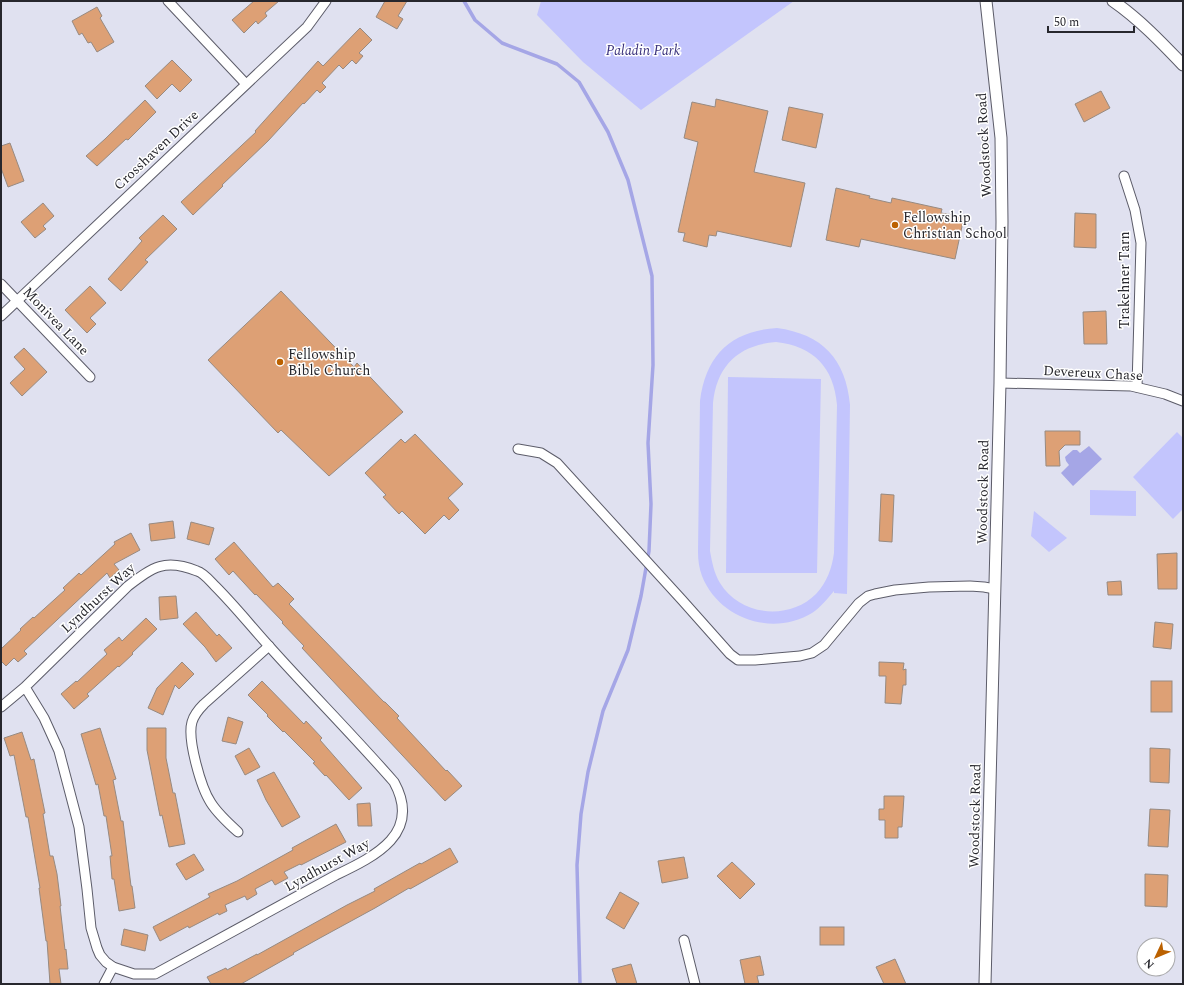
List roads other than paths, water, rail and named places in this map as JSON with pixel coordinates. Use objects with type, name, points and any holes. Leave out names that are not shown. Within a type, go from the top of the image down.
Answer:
[{"type":"street","points":[[168,1],[246,84]]},
{"type":"street","name":"Crosshaven Drive","points":[[1,316],[307,27],[326,1]]},
{"type":"street","name":"Woodstock Road","points":[[985,984],[996,589],[1002,222],[1001,138],[986,1]]},
{"type":"street","points":[[1113,1],[1147,29],[1183,65]]},
{"type":"street","name":"Trakehner Tarn","points":[[1124,176],[1135,210],[1141,243],[1137,387]]},
{"type":"street","name":"Monivea Lane","points":[[1,284],[90,377]]},
{"type":"street","name":"Devereux Chase","points":[[1000,383],[1131,386],[1165,394],[1183,402]]},
{"type":"street","points":[[518,449],[541,453],[557,463],[730,654],[738,660],[800,656],[812,653],[824,645],[859,603],[868,596],[875,594],[895,590],[929,587],[970,586],[996,589]]},
{"type":"street","name":"Lyndhurst Way","points":[[1,707],[25,687],[128,586],[143,574],[162,566],[171,564],[180,565],[198,571],[226,597],[394,782],[402,801],[403,812],[400,825],[396,835],[389,843],[380,851],[358,865],[336,875],[155,974],[134,974],[113,967],[100,955],[91,928],[79,827],[59,751],[44,718],[25,687]]},
{"type":"street","points":[[238,832],[225,821],[216,810],[202,785],[192,741],[192,722],[198,710],[204,704],[269,646]]},
{"type":"street","points":[[684,940],[695,984]]},
{"type":"street","points":[[104,984],[113,967]]},
{"type":"waterway","points":[[464,1],[475,20],[502,43],[557,64],[579,82],[608,132],[628,180],[652,276],[653,365],[648,443],[651,504],[649,551],[641,596],[628,650],[603,711],[588,772],[581,814],[577,865],[580,984]]},
{"type":"place","name":"Fellowship Christian School","points":[[895,225]]},
{"type":"place","name":"Fellowship Bible Church","points":[[280,362]]},
{"type":"park label","name":"Paladin Park","points":[[643,50]]}]
